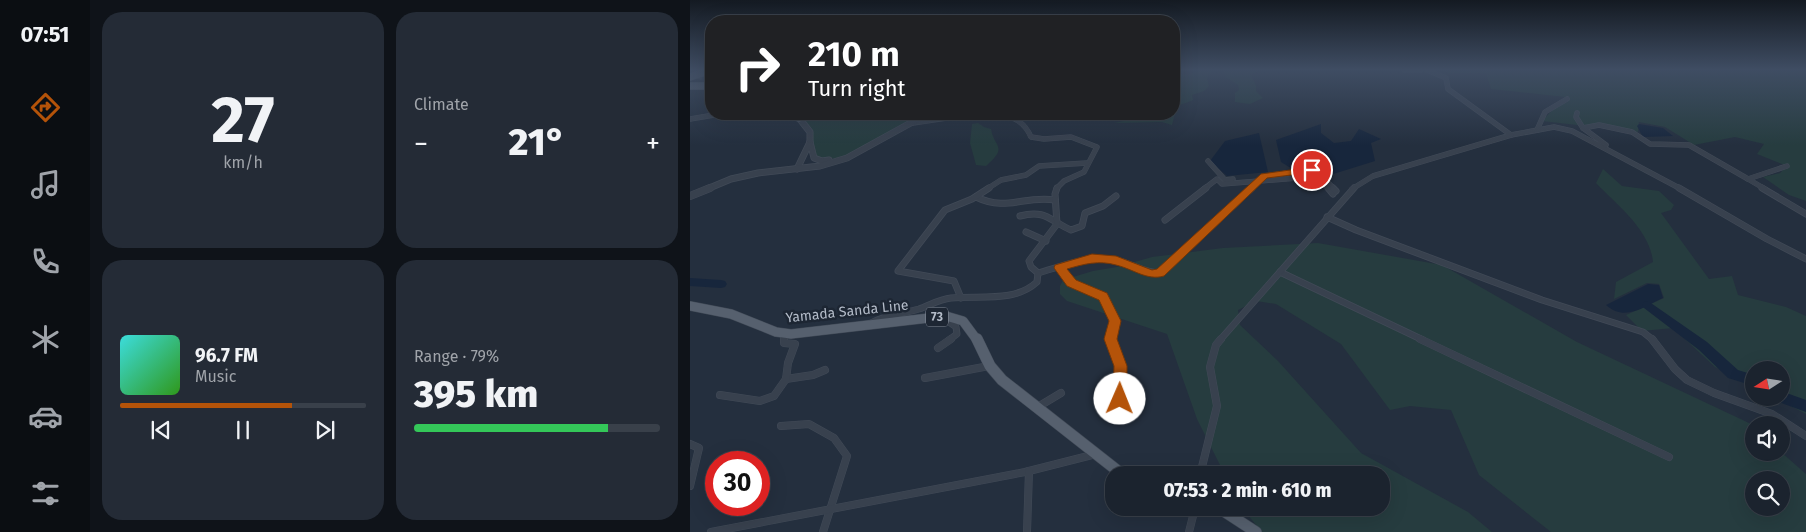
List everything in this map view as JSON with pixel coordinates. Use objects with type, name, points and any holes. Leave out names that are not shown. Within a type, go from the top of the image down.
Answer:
[{"type":"main road","name":"Yamada Sanda Line","points":[[690,306],[731,314],[761,327],[784,334],[798,334],[872,323],[956,316],[967,323],[989,366],[1013,390],[1111,466]]},
{"type":"main road","points":[[1231,516],[1256,532]]},
{"type":"street","points":[[1456,95],[1511,135]]},
{"type":"street","points":[[1537,130],[1545,112],[1567,99]]},
{"type":"street","points":[[1577,113],[1576,117],[1583,128],[1636,164]]},
{"type":"street","points":[[690,119],[705,116]]},
{"type":"street","points":[[800,120],[810,132],[812,155],[822,161],[844,157],[877,143]]},
{"type":"street","points":[[690,196],[732,179],[758,173],[838,161],[855,155],[917,120]]},
{"type":"street","points":[[910,124],[935,120]]},
{"type":"street","points":[[872,323],[886,314],[914,310],[940,301],[1009,295],[1022,292],[1033,288],[1038,281],[1038,273],[1031,267],[1029,261],[1057,224],[1058,210],[1055,200],[1057,187],[1063,181],[1084,172],[1097,147],[1068,137],[1036,139],[1031,136],[1028,127],[1015,120]]},
{"type":"street","points":[[1583,128],[1599,125],[1632,132],[1650,144],[1689,145],[1806,214]]},
{"type":"street","points":[[1202,466],[1217,406],[1210,367],[1216,345],[1350,190],[1373,176],[1511,135],[1554,127],[1572,131],[1636,164],[1767,240],[1806,259]]},
{"type":"street","points":[[797,168],[810,142]]},
{"type":"street","points":[[1208,161],[1225,180],[1309,177],[1326,185],[1335,192],[1329,179],[1312,170]]},
{"type":"street","points":[[1073,168],[1086,165]]},
{"type":"street","points":[[961,298],[954,281],[898,272],[945,210],[976,197],[1001,180],[1026,175],[1039,166],[1086,165]]},
{"type":"street","points":[[1748,179],[1787,166]]},
{"type":"street","points":[[1165,220],[1217,179],[1222,184],[1312,170],[1331,176]]},
{"type":"street","points":[[1038,273],[1092,258],[1116,260],[1138,267],[1150,274],[1160,273],[1263,178]]},
{"type":"street","points":[[1020,216],[1038,213],[1046,215],[1056,221],[1057,224],[1071,230],[1082,226],[1081,218],[1084,213],[1102,206],[1116,196]]},
{"type":"street","points":[[976,197],[992,205],[1022,203],[1037,199],[1055,200]]},
{"type":"street","points":[[1327,217],[1356,230],[1542,300],[1643,332],[1651,336],[1686,380],[1718,396],[1759,409],[1786,422],[1806,436]]},
{"type":"street","points":[[1026,232],[1034,238],[1046,241]]},
{"type":"street","points":[[1059,268],[1072,283],[1103,296],[1115,321],[1110,339],[1121,366],[1120,399],[1114,406]]},
{"type":"street","points":[[1280,272],[1670,457]]},
{"type":"street","points":[[938,348],[956,334],[958,330],[946,320],[946,316]]},
{"type":"street","points":[[720,395],[760,401],[774,396],[786,379],[788,363],[795,344],[784,343],[784,334]]},
{"type":"street","points":[[925,378],[989,366]]},
{"type":"street","points":[[786,379],[813,375],[824,370]]},
{"type":"street","points":[[1036,408],[1061,393]]},
{"type":"street","points":[[781,426],[809,424],[834,438],[847,456],[824,532]]},
{"type":"street","points":[[690,444],[699,448],[690,486]]},
{"type":"street","points":[[711,532],[1029,471],[1096,454]]},
{"type":"street","points":[[1027,532],[1029,471]]},
{"type":"street","points":[[1189,532],[1193,516]]},
{"type":"green space","points":[[1180,95],[1193,95],[1193,100],[1180,105]]},
{"type":"green space","points":[[1235,95],[1260,95],[1263,98],[1250,104],[1235,102]]},
{"type":"green space","points":[[1545,95],[1806,95],[1806,201],[1789,195],[1763,177],[1780,173],[1787,166],[1757,154],[1764,144],[1735,137],[1694,145],[1665,127],[1639,122],[1638,132],[1542,121],[1565,97]]},
{"type":"green space","points":[[801,120],[917,120],[862,149],[840,158],[816,157],[811,141],[811,129]]},
{"type":"green space","points":[[1129,120],[1173,120],[1172,125],[1162,122],[1114,123]]},
{"type":"green space","points":[[978,123],[991,129],[998,147],[997,154],[986,166],[976,165],[970,143],[972,124]]},
{"type":"green space","points":[[1603,169],[1622,186],[1659,191],[1674,205],[1671,210],[1661,213],[1709,279],[1732,276],[1738,295],[1786,307],[1806,316],[1806,414],[1790,406],[1790,361],[1745,361],[1745,382],[1715,367],[1673,328],[1642,331],[1626,315],[1664,298],[1659,284],[1647,283],[1614,299],[1616,282],[1653,262],[1651,250],[1639,229],[1596,183]]},
{"type":"green space","points":[[1318,243],[1442,265],[1577,342],[1745,421],[1745,461],[1790,460],[1806,474],[1806,532],[1551,532],[1479,475],[1451,410],[1410,406],[1390,410],[1341,344],[1276,304],[1256,301],[1238,310],[1240,325],[1278,361],[1361,453],[1385,466],[1220,466],[1197,419],[1167,334],[1067,301],[1060,294],[1060,286],[1063,280],[1152,257],[1223,248]]},
{"type":"green space","points":[[1390,469],[1468,512],[1492,532],[1262,532],[1249,516],[1390,516]]},
{"type":"water","points":[[1321,124],[1321,133],[1334,143],[1351,141],[1359,129],[1381,139],[1371,143],[1375,161],[1330,175],[1319,166],[1294,170],[1281,162],[1276,140]]},
{"type":"water","points":[[1639,124],[1663,128],[1673,136],[1643,137],[1637,126]]},
{"type":"water","points":[[1259,133],[1268,172],[1227,176],[1210,161],[1225,141]]},
{"type":"water","points":[[1648,284],[1659,285],[1663,298],[1641,309],[1627,313],[1613,310],[1606,305]]},
{"type":"waterway","points":[[690,282],[721,284]]},
{"type":"waterway","points":[[1648,305],[1703,346],[1733,374],[1745,378]]},
{"type":"waterway","points":[[1790,400],[1806,406]]},
{"type":"route","points":[[1120,399],[1121,366],[1110,339],[1115,321],[1103,296],[1072,283],[1059,268],[1092,258],[1116,260],[1138,267],[1150,274],[1160,273],[1202,236],[1264,176],[1312,170]]}]
